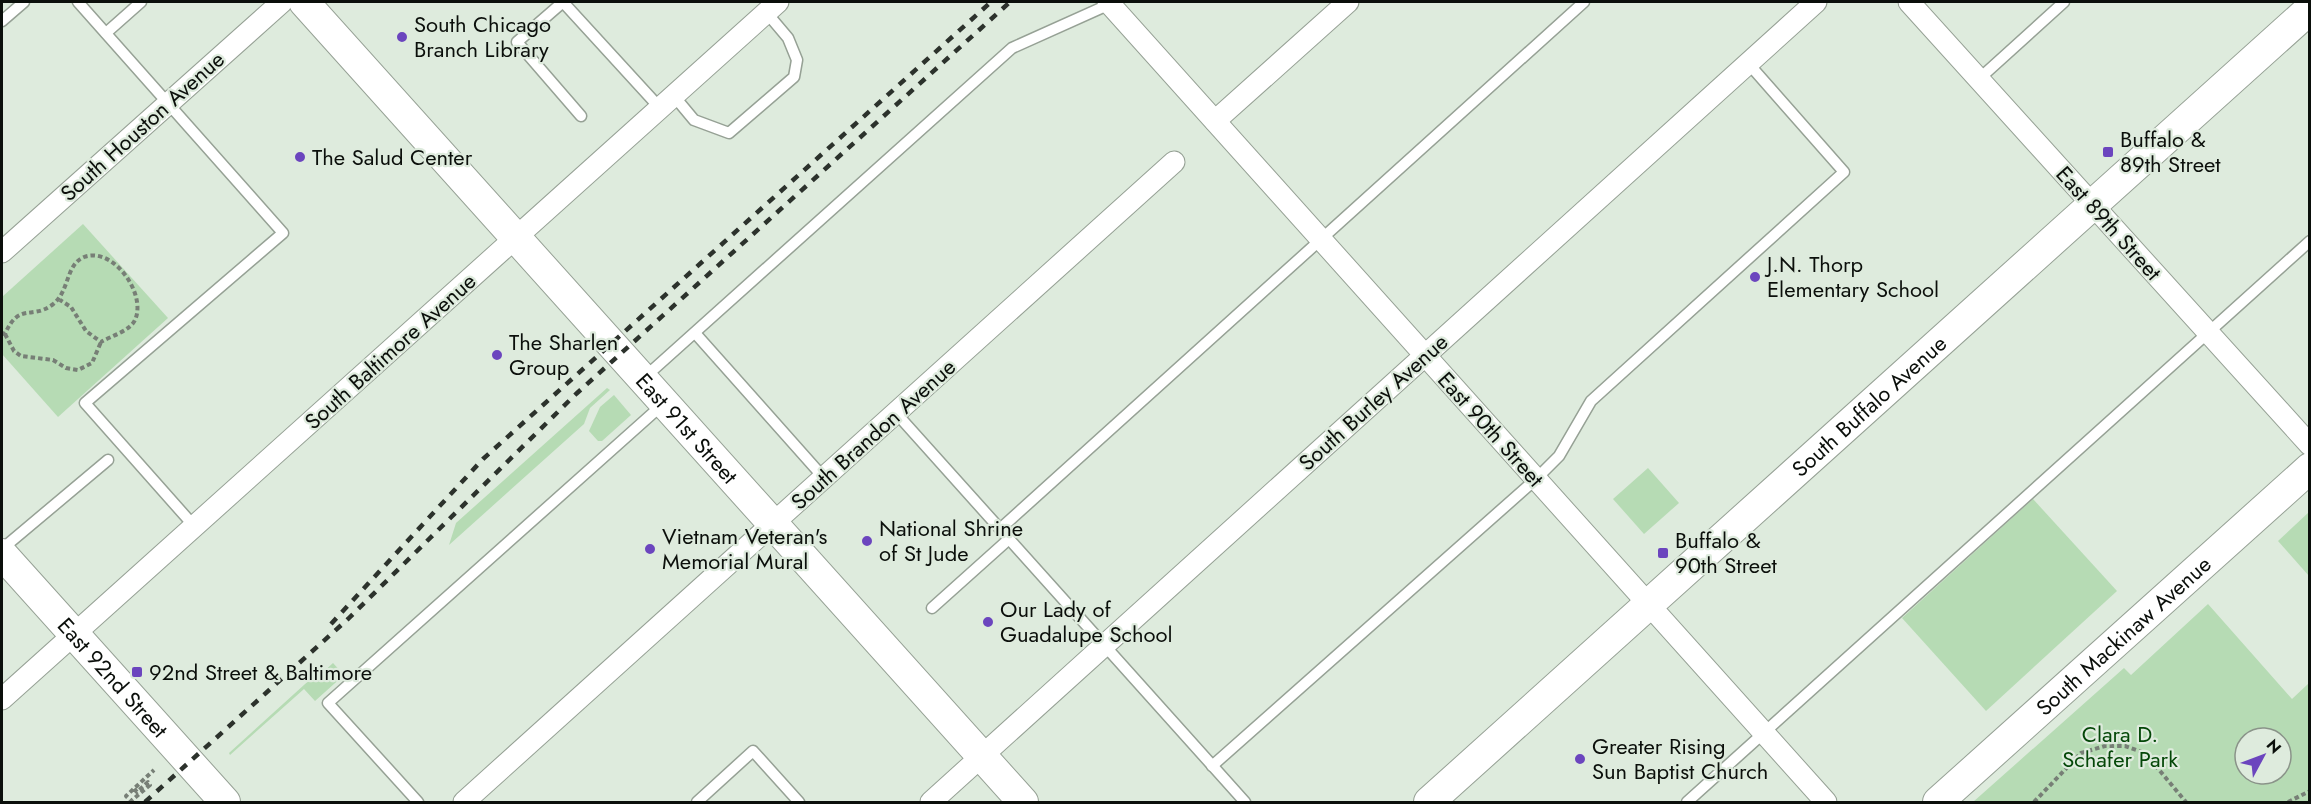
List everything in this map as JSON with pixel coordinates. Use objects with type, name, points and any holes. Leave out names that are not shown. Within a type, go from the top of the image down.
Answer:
[{"type":"street","name":"South Houston Avenue","points":[[2,252],[282,2]]},
{"type":"street","name":"East 91st Street","points":[[304,2],[1023,802]]},
{"type":"street","points":[[1215,121],[1348,2]]},
{"type":"street","name":"South Burley Avenue","points":[[931,802],[1816,2]]},
{"type":"street","name":"East 89th Street","points":[[1909,2],[2310,445]]},
{"type":"street","name":"East 90th Street","points":[[1109,3],[1826,802]]},
{"type":"street","name":"South Baltimore Avenue","points":[[2,699],[772,7]]},
{"type":"street","name":"South Buffalo Avenue","points":[[1429,802],[2310,9]]},
{"type":"street","name":"South Brandon Avenue","points":[[464,802],[1174,162]]},
{"type":"street","name":"South Mackinaw Avenue","points":[[1938,802],[2310,468]]},
{"type":"street","name":"East 92nd Street","points":[[2,554],[225,802]]},
{"type":"lane","points":[[2,21],[24,2]]},
{"type":"lane","points":[[78,2],[283,233],[85,403],[194,526]]},
{"type":"lane","points":[[106,33],[141,2]]},
{"type":"lane","points":[[581,116],[517,42],[563,2],[667,102],[694,120],[729,133],[794,77],[797,60],[772,7]]},
{"type":"lane","points":[[1000,529],[1584,2]]},
{"type":"lane","points":[[1979,79],[2064,2]]},
{"type":"lane","points":[[642,379],[1012,48],[1109,3]]},
{"type":"lane","points":[[1212,766],[1536,479],[1559,456],[1590,401],[1844,172],[1748,63]]},
{"type":"lane","points":[[1687,802],[2310,241]]},
{"type":"lane","points":[[695,333],[824,478]]},
{"type":"lane","points":[[418,802],[328,703],[664,403]]},
{"type":"lane","points":[[896,413],[1245,802]]},
{"type":"lane","points":[[2,549],[108,460]]},
{"type":"lane","points":[[932,608],[1008,539]]},
{"type":"lane","points":[[697,802],[753,751],[799,802]]},
{"type":"path","points":[[99,254],[112,262],[122,271],[136,299],[137,311],[134,322],[126,329],[101,342],[92,363],[78,370],[66,368],[53,360],[21,356],[14,351],[3,334],[18,315],[47,309],[60,300],[66,289],[72,266],[83,257],[99,254]]},
{"type":"path","points":[[60,300],[71,307],[86,331],[101,342]]},
{"type":"path","points":[[2034,802],[2081,753],[2105,746],[2125,746],[2145,753],[2186,802]]},
{"type":"path","points":[[134,789],[136,792],[148,782],[150,785],[131,801],[127,800],[126,796],[154,771]]},
{"type":"path","points":[[2288,802],[2310,791]]},
{"type":"green space","points":[[83,224],[168,318],[58,417],[2,354],[2,297]]},
{"type":"green space","points":[[607,388],[610,390],[590,408],[584,424],[449,545],[456,523]]},
{"type":"green space","points":[[614,395],[631,415],[602,441],[598,441],[589,431],[600,407]]},
{"type":"green space","points":[[1648,468],[1679,503],[1644,534],[1613,499]]},
{"type":"green space","points":[[2033,499],[2117,591],[1986,711],[1902,618]]},
{"type":"green space","points":[[2309,512],[2309,576],[2278,541]]},
{"type":"green space","name":"Clara D. Schafer Park","points":[[2208,604],[2292,699],[2309,683],[2309,802],[1973,802],[2124,668],[2131,675]]},
{"type":"green space","points":[[333,663],[344,675],[315,701],[304,689],[230,755],[229,753],[315,675],[319,676]]},
{"type":"railway","points":[[331,624],[483,459],[991,2]]},
{"type":"railway","points":[[145,802],[348,619],[576,394],[1010,2]]},
{"type":"place","name":"South Chicago Branch Library","points":[[402,37]]},
{"type":"place","name":"Buffalo & 89th Street","points":[[2108,152]]},
{"type":"place","name":"The Salud Center","points":[[300,157]]},
{"type":"place","name":"J.N. Thorp Elementary School","points":[[1755,277]]},
{"type":"place","name":"The Sharlen Group","points":[[497,355]]},
{"type":"place","name":"National Shrine of St Jude","points":[[867,541]]},
{"type":"place","name":"Vietnam Veteran's Memorial Mural","points":[[650,549]]},
{"type":"place","name":"Buffalo & 90th Street","points":[[1663,553]]},
{"type":"place","name":"Our Lady of Guadalupe School","points":[[988,622]]},
{"type":"place","name":"92nd Street & Baltimore","points":[[137,672]]},
{"type":"place","name":"Greater Rising Sun Baptist Church","points":[[1580,759]]}]
